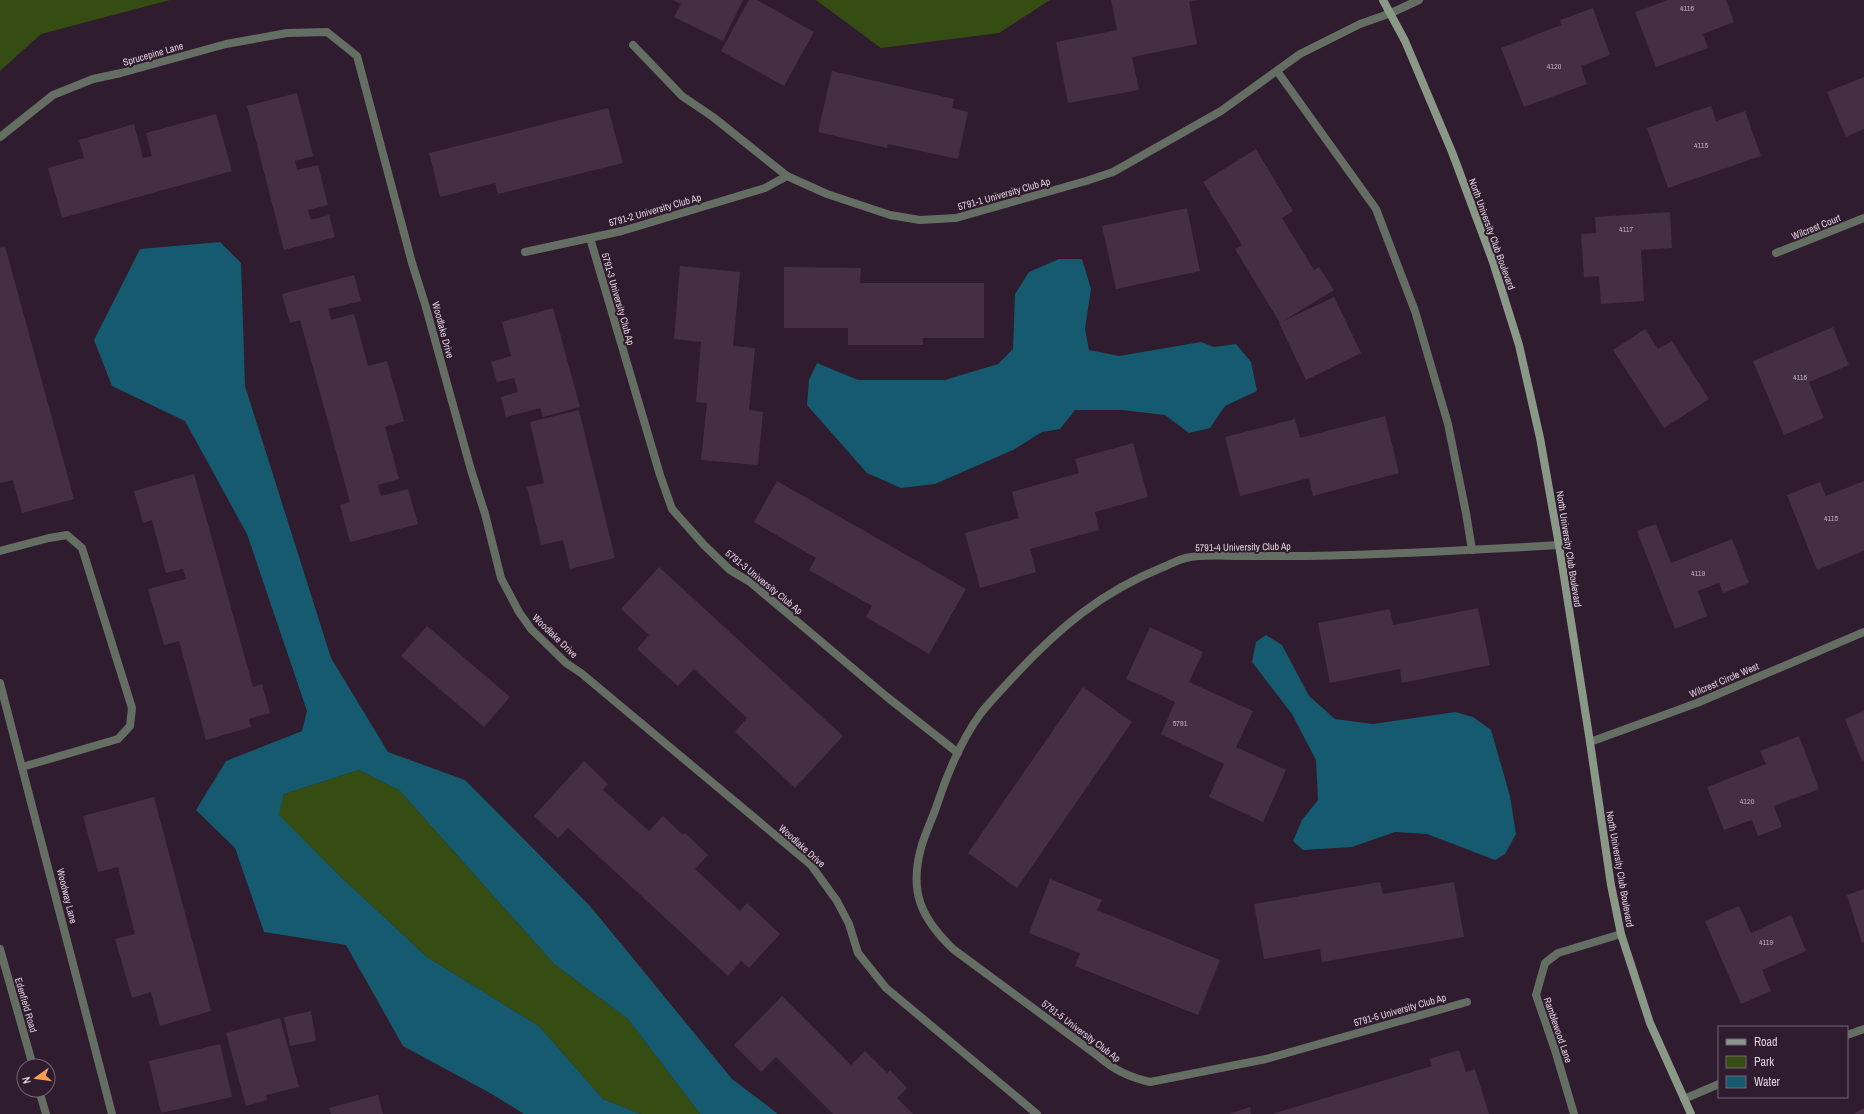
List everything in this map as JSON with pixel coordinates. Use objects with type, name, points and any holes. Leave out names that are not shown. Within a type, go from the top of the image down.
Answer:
[{"type":"street","name":"North University Club Boulevard","points":[[1383,0],[1406,41],[1452,152],[1493,262],[1519,345],[1540,438],[1590,742],[1611,885],[1621,934],[1650,1023],[1691,1114]]},
{"type":"street","name":"5791-1 University Club Ap","points":[[633,44],[682,96],[713,117],[787,176],[827,194],[890,215],[920,220],[956,218],[1113,172],[1221,111],[1300,54],[1360,24],[1391,13],[1419,0]]},
{"type":"street","name":"Sprucepine Lane","points":[[0,137],[53,95],[93,79],[121,73],[226,44],[287,34],[327,32]]},
{"type":"street","name":"Woodlake Drive","points":[[327,32],[358,56],[412,262],[485,514],[501,578],[518,612],[531,629],[566,663],[581,673],[714,782],[812,865],[838,901],[849,924],[858,953],[886,988],[1037,1114]]},
{"type":"street","points":[[1277,71],[1376,209],[1415,311],[1448,424],[1472,550]]},
{"type":"street","name":"5791-2 University Club Ap","points":[[525,252],[622,231],[765,188],[787,176]]},
{"type":"street","name":"Wilcrest Court","points":[[1776,253],[1864,218]]},
{"type":"street","name":"5791-3 University Club Ap","points":[[590,238],[660,475],[672,509],[704,545],[730,570],[750,582],[887,697],[958,753]]},
{"type":"street","points":[[0,551],[49,538],[67,535],[82,548],[132,708],[130,726],[118,739],[22,767]]},
{"type":"street","name":"5791-4 University Club Ap","points":[[958,753],[980,715],[1048,640],[1078,615],[1120,587],[1185,558],[1206,556],[1395,554],[1558,545]]},
{"type":"street","name":"Wilcrest Circle West","points":[[1590,742],[1697,703],[1864,632]]},
{"type":"street","name":"Woodway Lane","points":[[0,683],[112,1114]]},
{"type":"street","name":"5791-5 University Club Ap","points":[[958,753],[944,784],[921,848],[917,885],[918,898],[927,920],[953,949],[1098,1056],[1112,1068],[1132,1078],[1150,1082],[1266,1059],[1467,1002]]},
{"type":"street","name":"Ramblewood Lane","points":[[1574,1114],[1555,1050],[1536,995],[1545,963],[1558,953],[1621,934]]},
{"type":"street","name":"Edenfield Road","points":[[0,949],[30,1058]]},
{"type":"street","points":[[1848,1035],[1864,1029]]},
{"type":"street","points":[[1684,1099],[1718,1084]]},
{"type":"street","points":[[41,1098],[46,1114]]},
{"type":"green space","points":[[0,0],[170,0],[41,34],[0,71]]},
{"type":"green space","points":[[816,0],[1050,0],[999,33],[881,48]]},
{"type":"green space","points":[[359,770],[399,790],[554,964],[628,1019],[700,1114],[641,1114],[603,1099],[539,1026],[427,957],[341,877],[278,815],[284,794]]},
{"type":"water","points":[[220,242],[241,263],[245,386],[331,658],[388,752],[465,780],[590,906],[732,1079],[778,1114],[700,1114],[628,1019],[554,964],[399,790],[359,770],[284,794],[279,815],[341,877],[427,957],[539,1026],[603,1099],[641,1114],[524,1114],[490,1093],[403,1046],[346,945],[264,932],[235,848],[196,810],[226,761],[302,731],[307,711],[247,534],[185,421],[112,386],[94,340],[140,249]]},
{"type":"water","points":[[1059,259],[1082,259],[1091,289],[1085,329],[1089,350],[1119,356],[1201,342],[1214,347],[1236,344],[1251,362],[1257,391],[1225,406],[1210,428],[1189,433],[1165,415],[1122,410],[1075,410],[1060,429],[1042,432],[1013,450],[935,484],[901,488],[867,473],[807,405],[809,380],[817,363],[858,380],[945,380],[998,364],[1013,349],[1015,294],[1029,272]]},
{"type":"water","points":[[1266,635],[1282,645],[1309,696],[1335,719],[1373,724],[1455,712],[1473,717],[1491,730],[1510,796],[1516,834],[1505,854],[1495,860],[1427,834],[1395,832],[1352,847],[1303,850],[1293,841],[1302,820],[1318,800],[1316,760],[1292,714],[1252,662],[1256,642]]},
{"type":"building","points":[[673,0],[743,0],[723,41],[674,17],[681,4]]},
{"type":"building","points":[[749,0],[757,0],[814,32],[784,86],[721,51]]},
{"type":"building","points":[[1111,0],[1198,0],[1189,2],[1197,44],[1132,57],[1139,90],[1068,103],[1056,42],[1117,30]]},
{"type":"building","points":[[1668,0],[1726,0],[1734,22],[1703,34],[1708,48],[1656,67],[1635,12]]},
{"type":"building","points":[[1593,8],[1610,55],[1581,66],[1587,84],[1524,107],[1501,48],[1561,25],[1560,20]]},
{"type":"building","points":[[832,71],[954,99],[952,108],[968,112],[958,159],[888,144],[887,148],[818,132]]},
{"type":"building","points":[[1864,77],[1864,129],[1846,137],[1827,92]]},
{"type":"building","points":[[297,93],[313,156],[295,161],[297,170],[318,165],[328,205],[308,210],[311,220],[329,215],[335,237],[284,250],[247,106]]},
{"type":"building","points":[[1711,106],[1716,121],[1745,111],[1761,156],[1668,188],[1647,128]]},
{"type":"building","points":[[608,108],[623,163],[498,194],[495,183],[440,197],[429,153]]},
{"type":"building","points":[[216,114],[232,171],[62,218],[48,168],[84,158],[79,140],[134,124],[143,158],[152,156],[146,133]]},
{"type":"building","points":[[1256,149],[1293,211],[1282,218],[1314,270],[1319,267],[1334,290],[1280,323],[1235,249],[1242,245],[1203,182]]},
{"type":"building","points":[[1187,208],[1200,271],[1116,289],[1102,226]]},
{"type":"building","points":[[1670,212],[1672,248],[1641,250],[1644,301],[1601,304],[1599,276],[1584,277],[1581,234],[1596,233],[1595,217]]},
{"type":"building","points":[[5,246],[74,499],[22,513],[13,480],[0,483],[0,248]]},
{"type":"building","points":[[680,266],[740,272],[733,346],[755,348],[749,410],[763,412],[758,465],[701,460],[707,403],[696,402],[701,342],[674,339]]},
{"type":"building","points":[[784,267],[861,268],[860,283],[984,283],[984,338],[923,338],[923,345],[848,345],[848,328],[784,328]]},
{"type":"building","points":[[354,275],[361,301],[328,309],[331,320],[354,314],[368,366],[387,361],[404,421],[385,427],[399,479],[378,485],[381,496],[408,489],[418,524],[350,542],[340,505],[350,502],[300,320],[290,323],[282,294]]},
{"type":"building","points":[[1334,297],[1361,353],[1306,380],[1279,323]]},
{"type":"building","points":[[553,308],[580,407],[543,417],[540,408],[506,417],[501,397],[518,392],[514,378],[497,382],[491,362],[511,356],[502,322]]},
{"type":"building","points":[[1833,327],[1849,365],[1809,382],[1824,418],[1784,435],[1753,361]]},
{"type":"building","points":[[1645,329],[1658,349],[1672,341],[1709,399],[1664,428],[1613,350]]},
{"type":"building","points":[[579,410],[615,558],[570,569],[563,540],[541,545],[527,487],[544,483],[530,422]]},
{"type":"building","points":[[1385,416],[1399,473],[1313,496],[1309,478],[1240,496],[1225,437],[1295,419],[1300,438]]},
{"type":"building","points":[[1133,443],[1148,497],[1095,512],[1099,530],[1030,549],[1036,572],[980,588],[965,533],[1019,518],[1012,492],[1079,473],[1075,459]]},
{"type":"building","points":[[194,474],[253,687],[262,684],[270,713],[249,719],[251,727],[206,740],[179,641],[164,645],[148,589],[186,579],[183,569],[166,573],[152,520],[143,523],[134,491]]},
{"type":"building","points":[[777,481],[966,589],[929,654],[866,617],[872,606],[809,570],[816,558],[754,522]]},
{"type":"building","points":[[1864,481],[1864,551],[1817,570],[1787,495],[1820,482],[1826,496]]},
{"type":"building","points":[[1656,524],[1671,563],[1732,539],[1749,583],[1723,593],[1719,583],[1698,591],[1707,616],[1675,629],[1637,531]]},
{"type":"building","points":[[659,567],[843,736],[795,788],[735,732],[747,718],[694,669],[678,686],[637,649],[649,635],[621,609]]},
{"type":"building","points":[[1478,608],[1490,665],[1402,683],[1400,669],[1330,683],[1318,623],[1390,609],[1393,625]]},
{"type":"building","points":[[427,626],[510,697],[484,727],[401,656]]},
{"type":"building","points":[[1150,627],[1203,652],[1189,682],[1253,711],[1236,747],[1286,770],[1263,822],[1209,797],[1224,764],[1161,734],[1175,702],[1126,679]]},
{"type":"building","points":[[1083,687],[1132,722],[1017,888],[968,853]]},
{"type":"building","points":[[1864,711],[1864,760],[1862,761],[1845,719]]},
{"type":"building","points":[[1799,736],[1819,789],[1774,806],[1782,827],[1758,836],[1752,820],[1724,830],[1707,787],[1766,764],[1760,751]]},
{"type":"building","points":[[584,761],[608,784],[603,790],[649,831],[663,816],[683,835],[685,833],[708,855],[695,869],[740,911],[747,903],[780,934],[749,968],[741,961],[728,976],[568,828],[558,838],[534,816]]},
{"type":"building","points":[[154,797],[211,1011],[160,1026],[151,992],[132,998],[115,939],[135,934],[118,867],[98,872],[83,816]]},
{"type":"building","points":[[1050,879],[1102,900],[1097,910],[1220,960],[1198,1015],[1075,966],[1080,953],[1029,933]]},
{"type":"building","points":[[1380,882],[1383,894],[1454,882],[1464,937],[1322,962],[1320,949],[1264,959],[1254,904]]},
{"type":"building","points":[[1864,889],[1864,942],[1862,943],[1847,895]]},
{"type":"building","points":[[1739,906],[1751,933],[1791,915],[1806,951],[1762,970],[1771,991],[1741,1004],[1705,921]]},
{"type":"building","points":[[782,996],[851,1065],[865,1051],[887,1073],[890,1070],[907,1088],[897,1098],[913,1114],[833,1114],[776,1057],[761,1072],[734,1045]]},
{"type":"building","points":[[311,1011],[316,1041],[290,1046],[284,1017]]},
{"type":"building","points":[[280,1018],[299,1087],[266,1095],[267,1100],[246,1106],[226,1033]]},
{"type":"building","points":[[220,1044],[232,1097],[161,1113],[149,1061]]},
{"type":"building","points":[[1459,1050],[1466,1072],[1475,1069],[1489,1114],[1272,1114],[1432,1066],[1429,1059]]},
{"type":"building","points":[[378,1095],[383,1114],[331,1114],[329,1108]]},
{"type":"building","points":[[1250,1107],[1251,1114],[1228,1114]]},
{"type":"building","points":[[1864,1108],[1864,1114],[1853,1114]]}]
